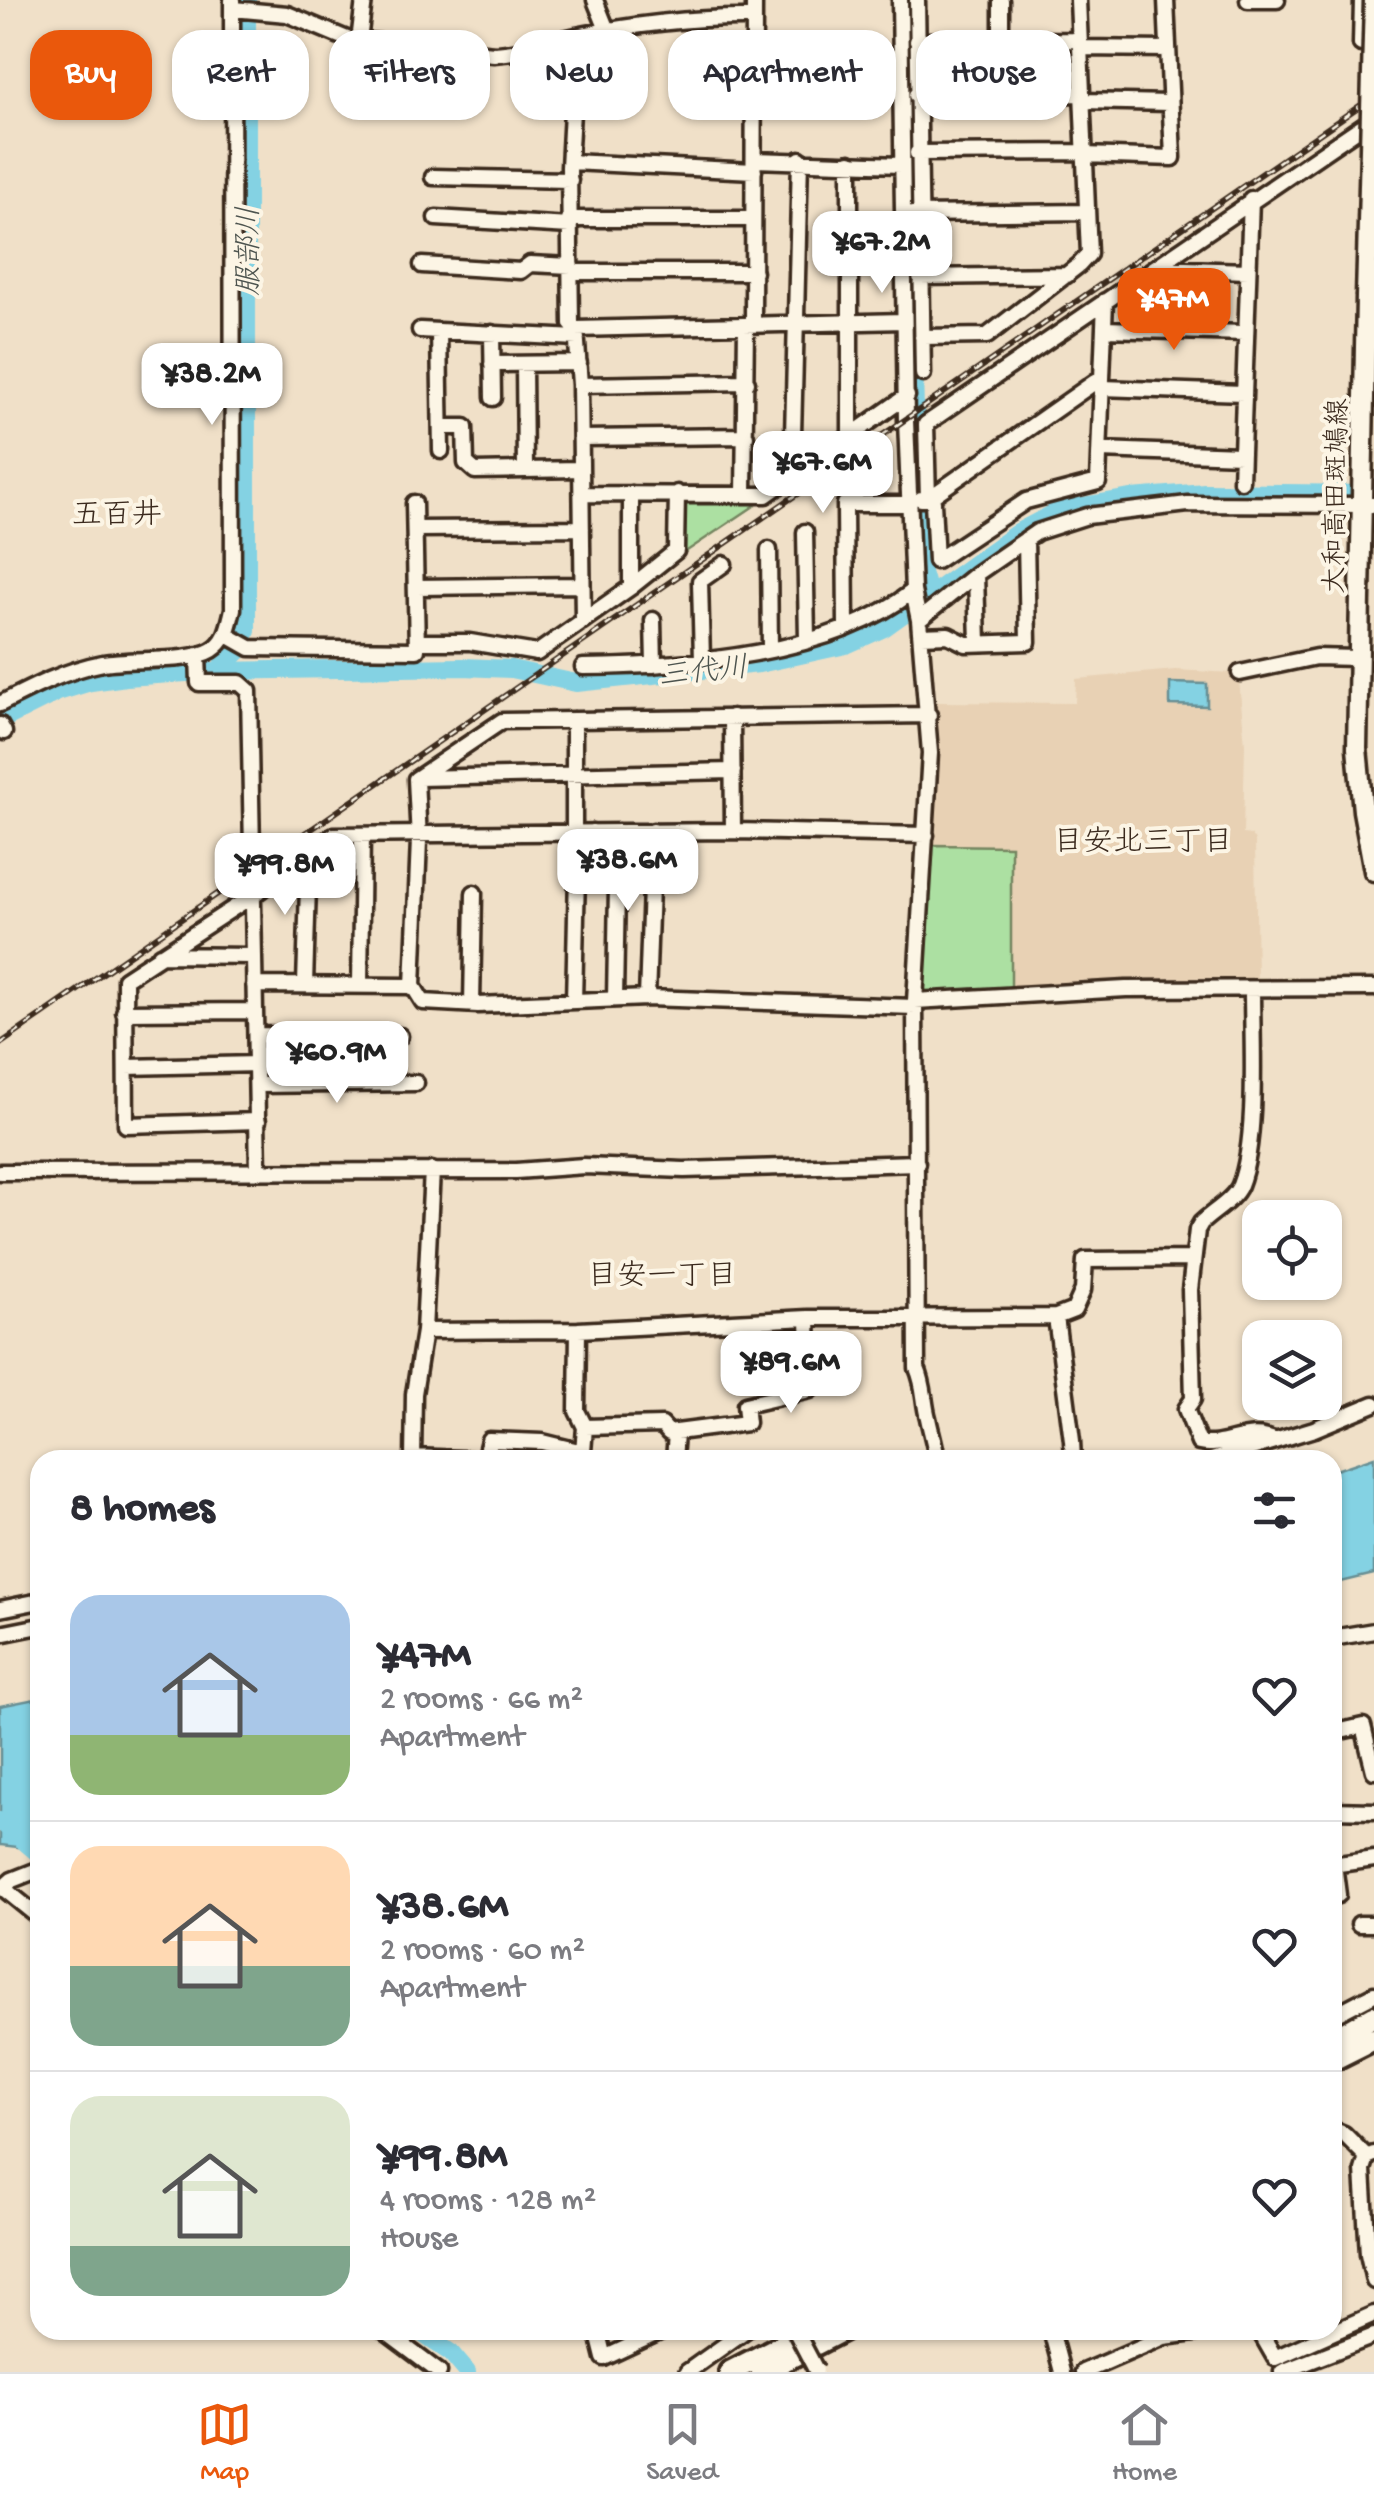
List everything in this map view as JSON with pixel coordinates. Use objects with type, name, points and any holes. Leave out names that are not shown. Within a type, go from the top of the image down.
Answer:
[{"type":"highway","points":[[1342,2037],[1374,2019]]},
{"type":"highway","points":[[1342,2057],[1374,2039]]},
{"type":"highway","points":[[1342,2059],[1374,2051]]},
{"type":"highway","points":[[730,2372],[792,2340]]},
{"type":"highway","points":[[762,2372],[824,2340]]},
{"type":"main road","name":"大和高田斑鳩線","points":[[1374,0],[1362,479],[1368,505],[1358,658],[1357,748],[1362,811],[1374,872]]},
{"type":"street","points":[[360,30],[364,0]]},
{"type":"street","points":[[595,0],[607,30],[682,18],[753,18]]},
{"type":"street","points":[[744,494],[754,272],[754,0]]},
{"type":"street","points":[[900,0],[900,165],[920,278],[922,374]]},
{"type":"street","points":[[916,30],[917,0]]},
{"type":"street","points":[[1000,0],[1001,30]]},
{"type":"street","points":[[922,337],[987,336],[1089,254],[1078,0]]},
{"type":"street","points":[[917,153],[1173,158],[1166,0]]},
{"type":"street","points":[[1248,0],[1276,0]]},
{"type":"street","points":[[1361,44],[1362,0]]},
{"type":"street","points":[[0,704],[77,669],[106,662],[198,657],[229,637],[233,609],[233,5],[287,14],[329,31]]},
{"type":"street","points":[[1071,44],[1167,49]]},
{"type":"street","points":[[1071,98],[1170,103]]},
{"type":"street","points":[[928,499],[926,424],[1374,118]]},
{"type":"street","points":[[573,120],[570,324],[577,333],[580,385],[583,621]]},
{"type":"street","points":[[916,120],[904,322],[913,591],[929,715],[915,1004],[916,1317],[917,1368],[925,1385],[927,1416],[936,1450]]},
{"type":"street","points":[[571,162],[755,166],[800,160],[900,165]]},
{"type":"street","points":[[792,474],[800,160]]},
{"type":"street","points":[[850,162],[850,436]]},
{"type":"street","points":[[433,177],[570,180]]},
{"type":"street","points":[[1241,482],[1251,200]]},
{"type":"street","points":[[910,214],[1086,212]]},
{"type":"street","points":[[436,218],[570,222],[753,219]]},
{"type":"street","points":[[422,265],[521,271],[530,264],[571,269],[754,272]]},
{"type":"street","points":[[1153,268],[1248,271]]},
{"type":"street","points":[[920,278],[1067,275]]},
{"type":"street","points":[[928,499],[933,502],[936,561],[1026,501],[1098,482],[1106,301]]},
{"type":"street","points":[[420,330],[577,333],[849,320],[904,322]]},
{"type":"street","points":[[1104,329],[1245,333]]},
{"type":"street","points":[[439,331],[441,451]]},
{"type":"street","points":[[492,334],[493,398]]},
{"type":"street","points":[[492,364],[579,363]]},
{"type":"street","points":[[524,364],[525,470]]},
{"type":"street","points":[[580,385],[747,382]]},
{"type":"street","points":[[846,627],[845,504],[928,499],[1102,382],[1243,393]]},
{"type":"street","points":[[582,494],[766,495],[906,396]]},
{"type":"street","points":[[441,427],[465,427],[466,463],[476,471],[580,469]]},
{"type":"street","points":[[581,438],[746,436]]},
{"type":"street","points":[[1100,450],[1241,455]]},
{"type":"street","points":[[417,642],[470,642],[538,653],[631,588],[676,551],[677,492]]},
{"type":"street","points":[[630,494],[631,588]]},
{"type":"street","points":[[229,637],[250,648],[418,650],[414,502]]},
{"type":"street","points":[[920,628],[976,574],[1048,526],[1095,514],[1188,504],[1368,505]]},
{"type":"street","points":[[415,528],[582,528]]},
{"type":"street","points":[[805,532],[807,639]]},
{"type":"street","points":[[920,628],[966,644],[1028,642],[1026,539]]},
{"type":"street","points":[[769,550],[770,649]]},
{"type":"street","points":[[702,660],[700,581],[724,564]]},
{"type":"street","points":[[976,574],[978,644]]},
{"type":"street","points":[[416,586],[582,585]]},
{"type":"street","points":[[583,667],[654,665],[770,649],[880,614],[913,591]]},
{"type":"street","points":[[654,620],[654,665]]},
{"type":"street","points":[[1240,673],[1316,656],[1358,658]]},
{"type":"street","points":[[198,657],[199,684],[240,682],[249,692],[258,1171]]},
{"type":"street","points":[[417,778],[502,721],[929,715]]},
{"type":"street","points":[[732,717],[733,830]]},
{"type":"street","points":[[574,720],[574,832]]},
{"type":"street","points":[[417,778],[733,771]]},
{"type":"street","points":[[417,778],[414,986],[423,1002],[472,1005],[648,998],[915,1004],[1126,990],[1374,988]]},
{"type":"street","points":[[258,1121],[126,1125],[124,979],[255,894],[334,835],[733,830],[926,835]]},
{"type":"street","points":[[648,998],[653,831]]},
{"type":"street","points":[[574,1001],[577,874],[591,874],[592,832]]},
{"type":"street","points":[[615,999],[618,832]]},
{"type":"street","points":[[360,984],[362,836]]},
{"type":"street","points":[[305,984],[309,853]]},
{"type":"street","points":[[472,1005],[474,893]]},
{"type":"street","points":[[159,955],[252,956]]},
{"type":"street","points":[[254,985],[414,986]]},
{"type":"street","points":[[1252,990],[1252,1096],[1240,1188],[1201,1223],[1192,1259],[1192,1400],[1186,1409],[1199,1443],[1208,1445],[1251,1434],[1276,1441]]},
{"type":"street","points":[[124,1012],[254,1011]]},
{"type":"street","points":[[256,1035],[400,1036]]},
{"type":"street","points":[[126,1067],[258,1064]]},
{"type":"street","points":[[258,1084],[416,1084]]},
{"type":"street","points":[[0,1172],[516,1171],[584,1166],[684,1170],[917,1163]]},
{"type":"street","points":[[413,1450],[432,1170]]},
{"type":"street","points":[[424,1330],[578,1330],[808,1318],[1056,1317],[1074,1310],[1080,1299],[1085,1260],[1192,1259]]},
{"type":"street","points":[[1056,1317],[1072,1450]]},
{"type":"street","points":[[584,1427],[662,1425],[668,1434],[747,1423],[746,1405],[810,1390],[808,1318]]},
{"type":"street","points":[[578,1330],[577,1411],[584,1427],[584,1450]]},
{"type":"street","points":[[1246,1450],[1314,1430],[1374,1404]]},
{"type":"street","points":[[675,1450],[676,1432]]},
{"type":"street","points":[[486,1450],[489,1440],[542,1442],[576,1450]]},
{"type":"street","points":[[0,1608],[30,1603]]},
{"type":"street","points":[[0,1634],[30,1628]]},
{"type":"street","points":[[1342,1636],[1374,1631]]},
{"type":"street","points":[[1342,1731],[1363,1726],[1374,1771]]},
{"type":"street","points":[[1342,1810],[1374,1811]]},
{"type":"street","points":[[1342,1863],[1374,1859]]},
{"type":"street","points":[[30,1873],[1,1887],[30,1910]]},
{"type":"street","points":[[1342,2011],[1374,1994]]},
{"type":"street","points":[[1342,2133],[1370,2155],[1363,2170],[1368,2254],[1374,2280]]},
{"type":"street","points":[[1342,2332],[1374,2314]]},
{"type":"street","points":[[1280,2367],[1374,2336]]},
{"type":"street","points":[[397,2340],[439,2372]]},
{"type":"street","points":[[600,2340],[604,2358],[641,2340]]},
{"type":"street","points":[[687,2372],[732,2340]]},
{"type":"street","points":[[800,2340],[817,2371]]},
{"type":"street","points":[[1054,2340],[1062,2372]]},
{"type":"street","points":[[1083,2372],[1150,2340]]},
{"type":"street","points":[[1265,2340],[1280,2367]]},
{"type":"street","points":[[1280,2367],[1328,2340]]},
{"type":"shaded area","points":[[1175,670],[1233,673],[1239,680],[1245,744],[1243,834],[1251,835],[1255,841],[1257,982],[1011,991],[1011,847],[932,845],[938,764],[936,702],[1075,703],[1076,679]]},
{"type":"green space","points":[[682,496],[766,498],[681,555]]},
{"type":"green space","points":[[932,845],[1011,846],[1011,991],[928,994],[923,987]]},
{"type":"water","points":[[1170,683],[1207,684],[1207,706],[1170,705]]},
{"type":"water","points":[[1374,1457],[1374,1574],[1342,1582],[1342,1468]]},
{"type":"water","points":[[30,1700],[30,1849],[0,1845],[0,1706]]},
{"type":"waterway","name":"服部川","points":[[217,671],[238,652],[247,631],[247,0]]},
{"type":"waterway","points":[[912,85],[909,183],[919,562],[928,593]]},
{"type":"waterway","name":"三代川","points":[[0,721],[58,692],[126,677],[216,671],[463,667],[511,669],[576,683],[759,664],[846,645],[884,628],[1018,532],[1060,510],[1132,498],[1205,492],[1374,494]]},
{"type":"waterway","points":[[0,1821],[30,1846]]},
{"type":"waterway","points":[[432,2340],[451,2353],[467,2372]]},
{"type":"railway","points":[[0,1044],[1374,96]]},
{"type":"district","name":"五百井","points":[[117,513]]},
{"type":"district","name":"目安北三丁目","points":[[1143,840]]},
{"type":"district","name":"目安一丁目","points":[[662,1274]]}]
